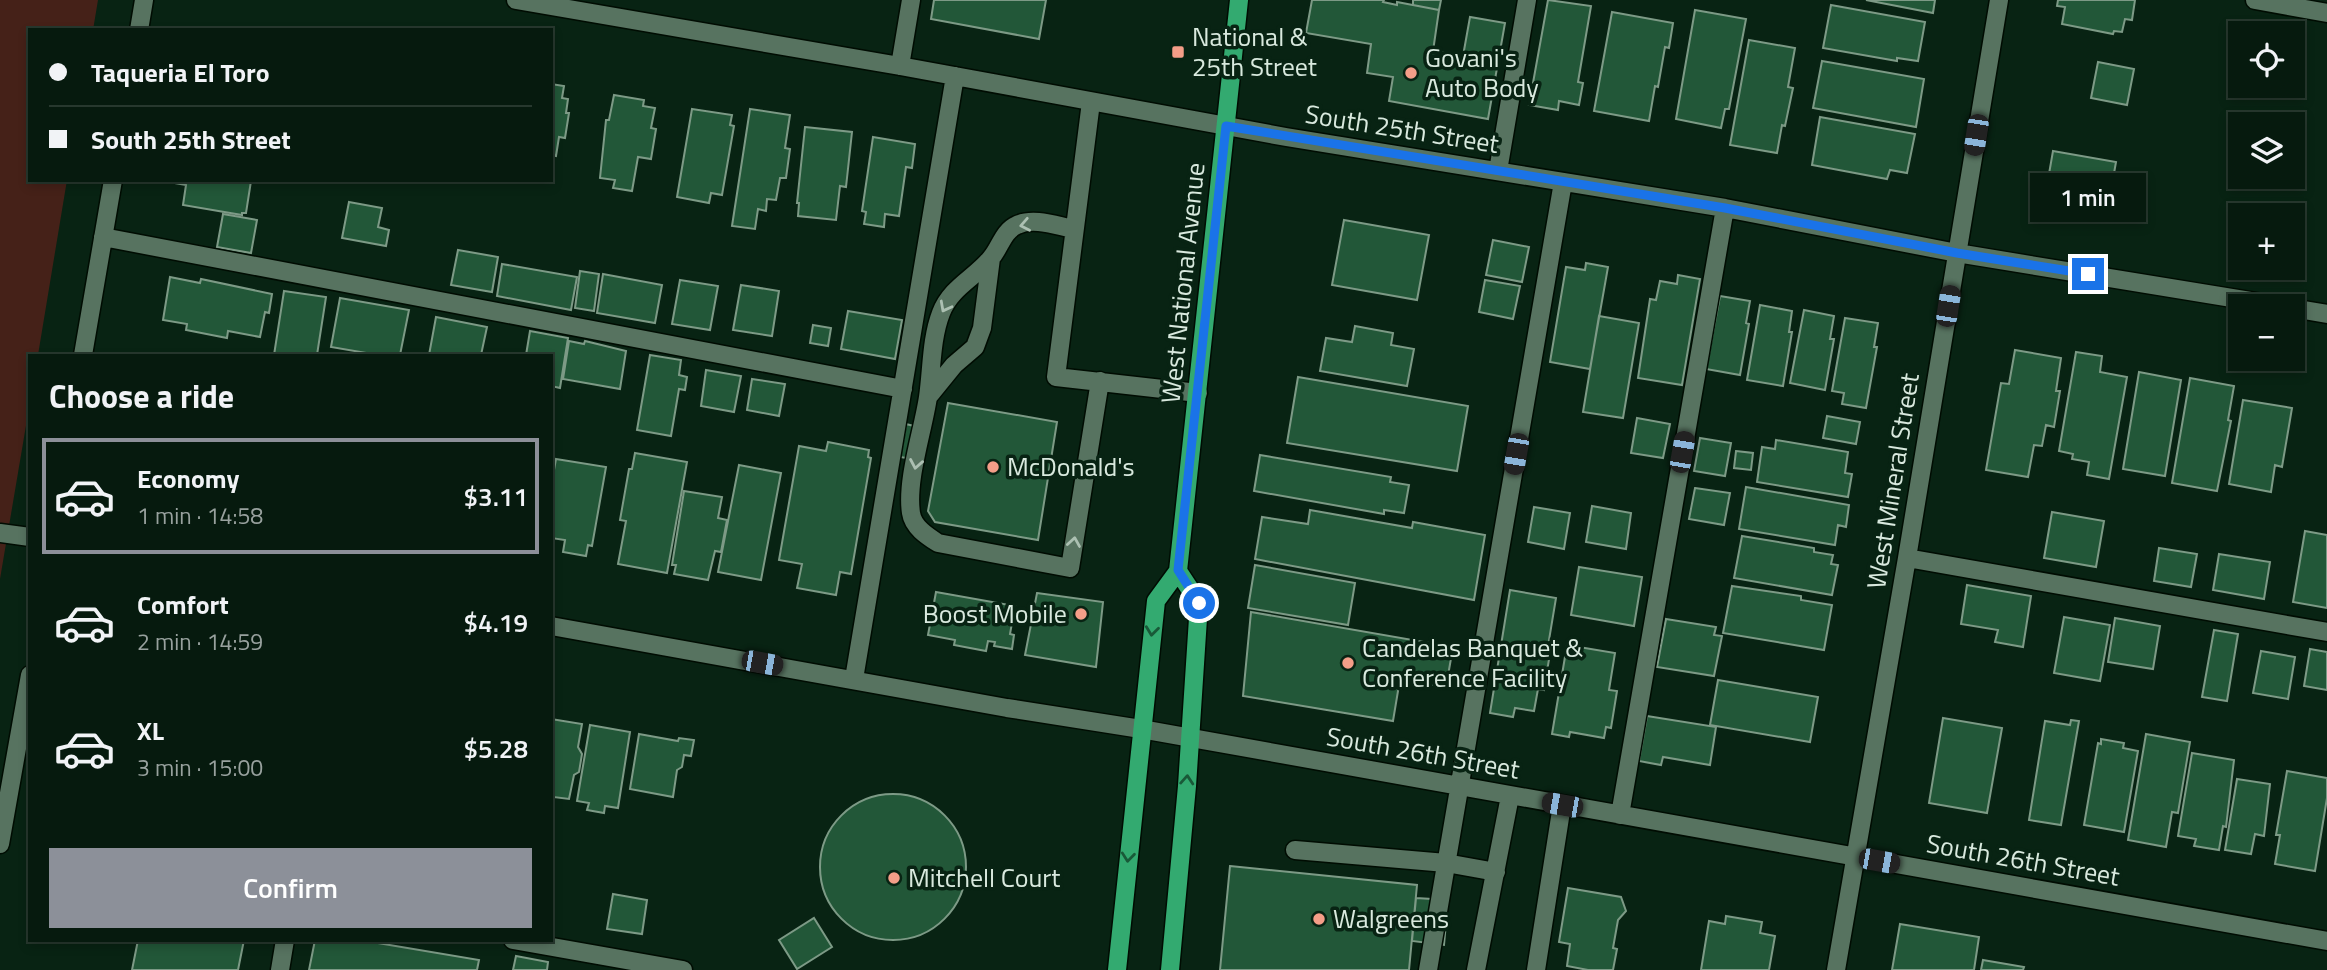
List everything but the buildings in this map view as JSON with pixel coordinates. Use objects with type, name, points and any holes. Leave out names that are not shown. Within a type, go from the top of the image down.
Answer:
[{"type":"main road","name":"West National Avenue","points":[[1117,970],[1156,601],[1178,570],[1239,0]]},
{"type":"main road","points":[[1170,970],[1199,603],[1178,570]]},
{"type":"street","points":[[139,28],[144,0]]},
{"type":"street","name":"South 25th Street","points":[[516,0],[900,66],[1226,126],[1725,208],[1957,253],[2228,297]]},
{"type":"street","points":[[900,66],[911,0]]},
{"type":"street","points":[[1498,171],[1527,0]]},
{"type":"street","name":"West Mineral Street","points":[[1836,970],[1907,558],[1998,0]]},
{"type":"street","points":[[2255,0],[2327,13]]},
{"type":"street","points":[[855,679],[955,76]]},
{"type":"street","points":[[1091,102],[1056,377],[1198,393]]},
{"type":"street","points":[[83,354],[113,182]]},
{"type":"street","points":[[1428,970],[1563,182]]},
{"type":"street","points":[[1620,815],[1725,208]]},
{"type":"street","points":[[1074,229],[1030,221],[1015,226],[991,258],[957,287],[941,312],[911,492],[911,515],[922,533],[938,543],[1070,568],[1100,382]]},
{"type":"street","points":[[103,237],[903,389]]},
{"type":"street","points":[[928,397],[954,365],[975,347],[982,328],[991,258]]},
{"type":"street","points":[[2305,310],[2327,314]]},
{"type":"street","points":[[0,533],[28,537]]},
{"type":"street","points":[[1907,558],[2327,632]]},
{"type":"street","name":"South 26th Street","points":[[553,626],[2327,941]]},
{"type":"street","points":[[0,843],[28,686]]},
{"type":"street","points":[[1476,970],[1510,796]]},
{"type":"street","points":[[1536,970],[1562,805]]},
{"type":"street","points":[[1294,850],[1446,863],[1496,872]]},
{"type":"street","points":[[280,970],[285,942]]},
{"type":"street","points":[[524,942],[683,970]]},
{"type":"shaded area","points":[[0,0],[98,0],[93,28],[28,28],[28,182],[67,182],[38,354],[28,354],[28,414],[0,579]]},
{"type":"place","name":"National & 25th Street","points":[[1178,52]]},
{"type":"place","name":"Govani's Auto Body","points":[[1411,73]]},
{"type":"place","name":"McDonald's","points":[[993,467]]},
{"type":"place","name":"Boost Mobile","points":[[1081,614]]},
{"type":"place","name":"Candelas Banquet & Conference Facility","points":[[1348,663]]},
{"type":"place","name":"Mitchell Court","points":[[894,878]]},
{"type":"place","name":"Walgreens","points":[[1319,919]]},
{"type":"route","points":[[1199,603],[1178,570],[1226,126],[1725,208],[1957,253],[2088,274]]}]
